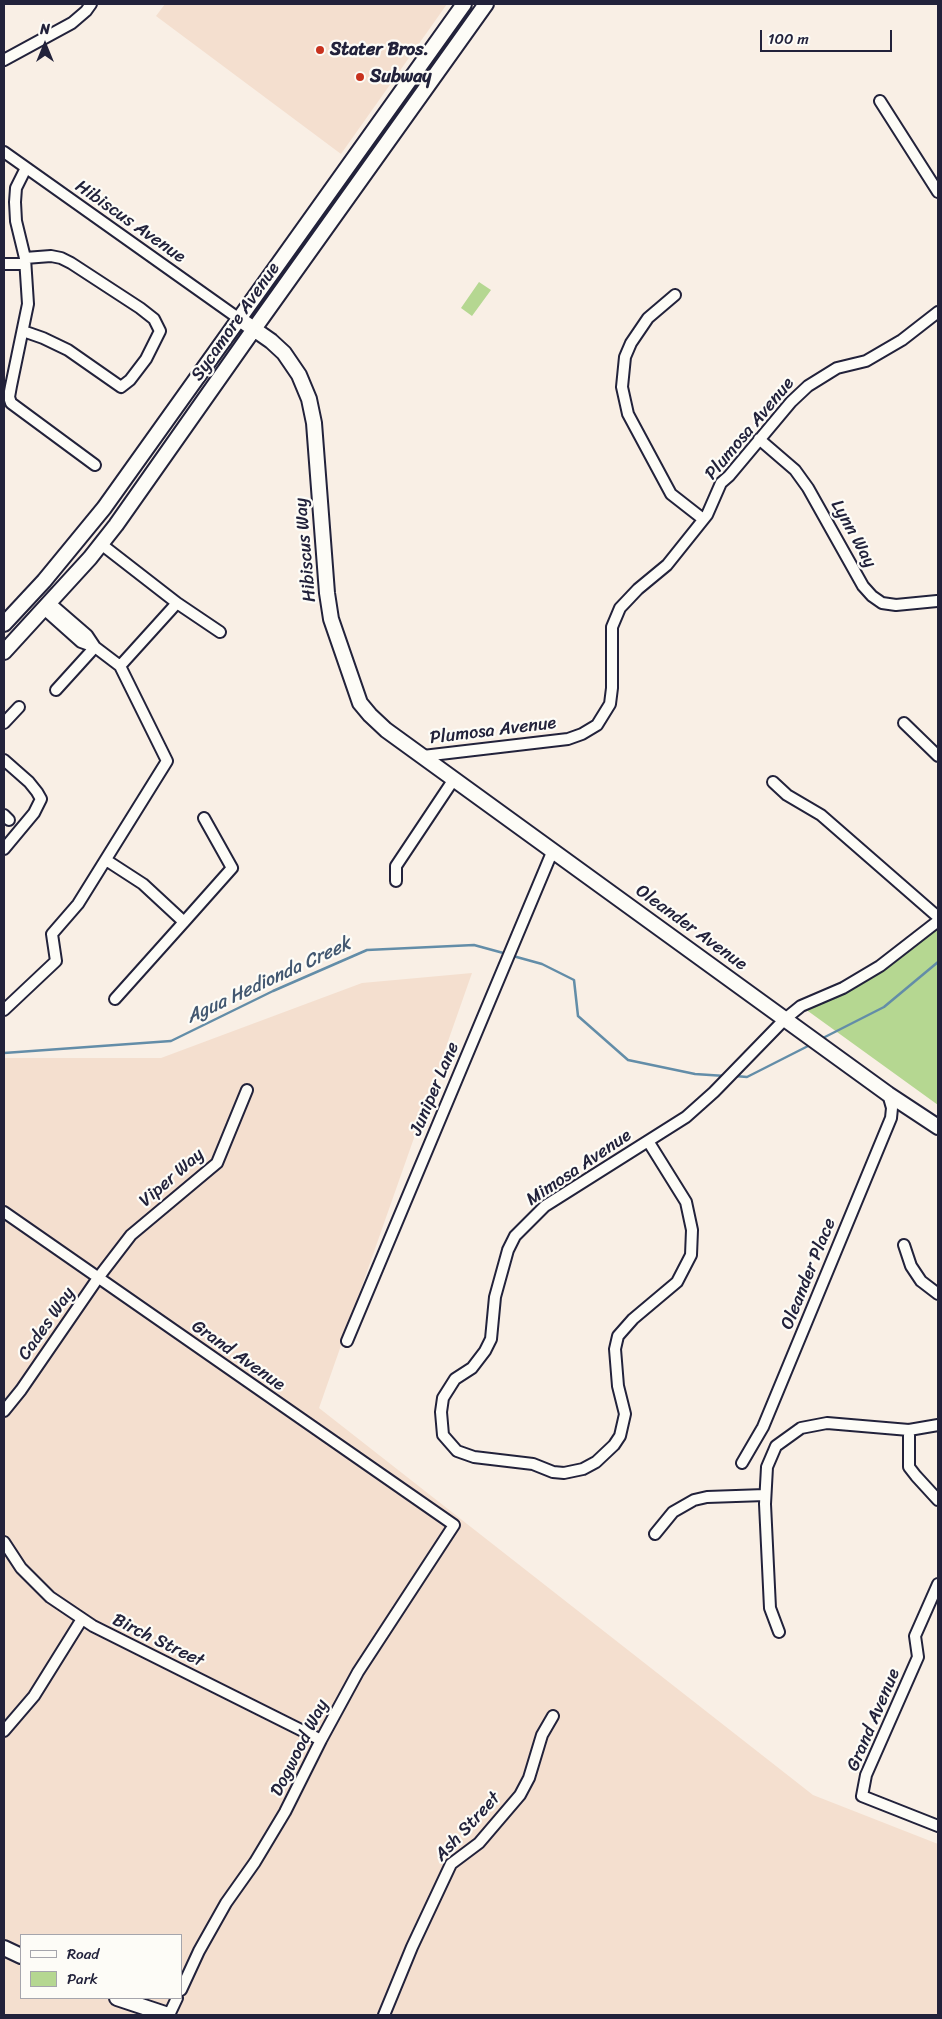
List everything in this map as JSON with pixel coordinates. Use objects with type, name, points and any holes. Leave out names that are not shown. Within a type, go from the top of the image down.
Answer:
[{"type":"main road","name":"Sycamore Avenue","points":[[4,624],[44,581],[104,508],[464,4]]},
{"type":"main road","name":"Sycamore Avenue","points":[[4,652],[101,544],[486,4]]},
{"type":"main road","name":"Hibiscus Way","points":[[238,318],[254,328],[284,353],[299,376],[309,399],[314,423],[327,593],[331,619],[360,703],[386,730],[423,756]]},
{"type":"main road","name":"Oleander Avenue","points":[[423,756],[821,1046],[938,1128]]},
{"type":"main road","points":[[4,1948],[20,1956]]},
{"type":"main road","points":[[120,1999],[168,2015]]},
{"type":"street","points":[[4,60],[72,23],[91,4]]},
{"type":"street","points":[[880,101],[938,192]]},
{"type":"street","name":"Hibiscus Avenue","points":[[4,152],[238,318]]},
{"type":"street","points":[[26,168],[16,188],[15,202],[16,221],[25,261],[28,304],[23,331],[7,386],[9,397],[11,403],[95,465]]},
{"type":"street","points":[[4,264],[50,256],[71,262],[140,308],[154,319],[160,331],[146,359],[130,380],[121,387],[81,358],[55,343],[23,331]]},
{"type":"street","points":[[676,296],[648,318],[631,343],[625,357],[622,387],[628,414],[670,494],[703,520]]},
{"type":"street","name":"Plumosa Avenue","points":[[423,756],[568,739],[582,734],[597,725],[610,704],[612,688],[612,627],[620,608],[638,588],[667,566],[703,520],[721,483],[729,476],[790,402],[808,386],[836,368],[866,361],[902,340],[938,312]]},
{"type":"street","name":"Lynn Way","points":[[758,439],[795,470],[808,488],[863,586],[872,596],[882,602],[896,605],[937,601]]},
{"type":"street","points":[[101,544],[177,603],[220,632]]},
{"type":"street","points":[[120,666],[177,603]]},
{"type":"street","points":[[4,1010],[56,961],[52,934],[78,904],[167,761],[120,666],[95,647],[81,642],[47,606]]},
{"type":"street","points":[[56,690],[95,647]]},
{"type":"street","points":[[4,723],[19,707]]},
{"type":"street","points":[[904,723],[938,756]]},
{"type":"street","points":[[4,760],[29,782],[41,799],[34,813],[4,849]]},
{"type":"street","points":[[396,881],[396,866],[454,779]]},
{"type":"street","points":[[773,782],[787,795],[821,815],[938,919]]},
{"type":"street","points":[[115,999],[232,868],[204,818]]},
{"type":"street","name":"Juniper Lane","points":[[347,1341],[553,850]]},
{"type":"street","points":[[106,860],[143,884],[184,922]]},
{"type":"street","name":"Mimosa Avenue","points":[[648,1141],[686,1202],[692,1230],[691,1254],[677,1282],[632,1319],[618,1336],[615,1349],[617,1377],[625,1414],[620,1436],[614,1445],[596,1462],[583,1469],[564,1473],[553,1472],[533,1464],[474,1457],[457,1451],[442,1435],[442,1398],[455,1379],[472,1368],[485,1351],[491,1339],[495,1297],[508,1250],[515,1236],[545,1206],[686,1117],[714,1092],[785,1019],[801,1006],[844,988],[880,966],[938,919]]},
{"type":"street","name":"Viper Way","points":[[98,1278],[131,1235],[217,1163],[247,1090]]},
{"type":"street","name":"Oleander Place","points":[[742,1463],[763,1427],[891,1118],[892,1108],[888,1094]]},
{"type":"street","name":"Grand Avenue","points":[[4,1212],[454,1525]]},
{"type":"street","points":[[904,1245],[911,1266],[921,1281],[934,1293],[938,1294]]},
{"type":"street","name":"Cades Way","points":[[4,1411],[21,1390],[98,1278]]},
{"type":"street","points":[[779,1632],[770,1608],[766,1495],[767,1467],[776,1446],[801,1428],[827,1423],[909,1430],[938,1426]]},
{"type":"street","points":[[909,1430],[910,1467],[938,1500]]},
{"type":"street","points":[[655,1534],[673,1512],[694,1500],[707,1497],[766,1495]]},
{"type":"street","name":"Dogwood Way","points":[[182,1988],[199,1951],[226,1903],[255,1862],[285,1812],[358,1672],[454,1525]]},
{"type":"street","name":"Birch Street","points":[[4,1542],[21,1568],[50,1597],[93,1626],[321,1740]]},
{"type":"street","name":"Grand Avenue","points":[[938,1584],[915,1636],[918,1657],[866,1774],[862,1796],[938,1826]]},
{"type":"street","points":[[4,1731],[34,1696],[82,1619]]},
{"type":"street","name":"Ash Street","points":[[384,2015],[416,1938],[451,1864],[479,1843],[520,1795],[529,1778],[542,1735],[553,1716]]},
{"type":"street","points":[[168,2015],[176,1999]]},
{"type":"shaded area","points":[[165,4],[447,4],[341,154],[156,16]]},
{"type":"shaded area","points":[[472,973],[319,1408],[813,1795],[938,1844],[938,2015],[4,2015],[4,1058],[161,1058],[362,983]]},
{"type":"green space","points":[[479,282],[491,290],[472,316],[461,308]]},
{"type":"green space","points":[[938,921],[938,1105],[801,1006],[843,988]]},
{"type":"waterway","name":"Agua Hedionda Creek","points":[[4,1053],[171,1041],[273,991],[367,950],[474,945],[507,954]]},
{"type":"waterway","name":"Agua Hedionda Creek","points":[[513,956],[542,964],[574,980],[578,1016],[628,1060],[695,1074],[725,1076]]},
{"type":"waterway","name":"Agua Hedionda Creek","points":[[821,1039],[884,1007],[938,962]]},
{"type":"waterway","name":"Agua Hedionda Creek","points":[[735,1076],[747,1077],[812,1044]]},
{"type":"place","name":"Stater Bros.","points":[[320,50]]},
{"type":"place","name":"Subway","points":[[360,77]]}]
